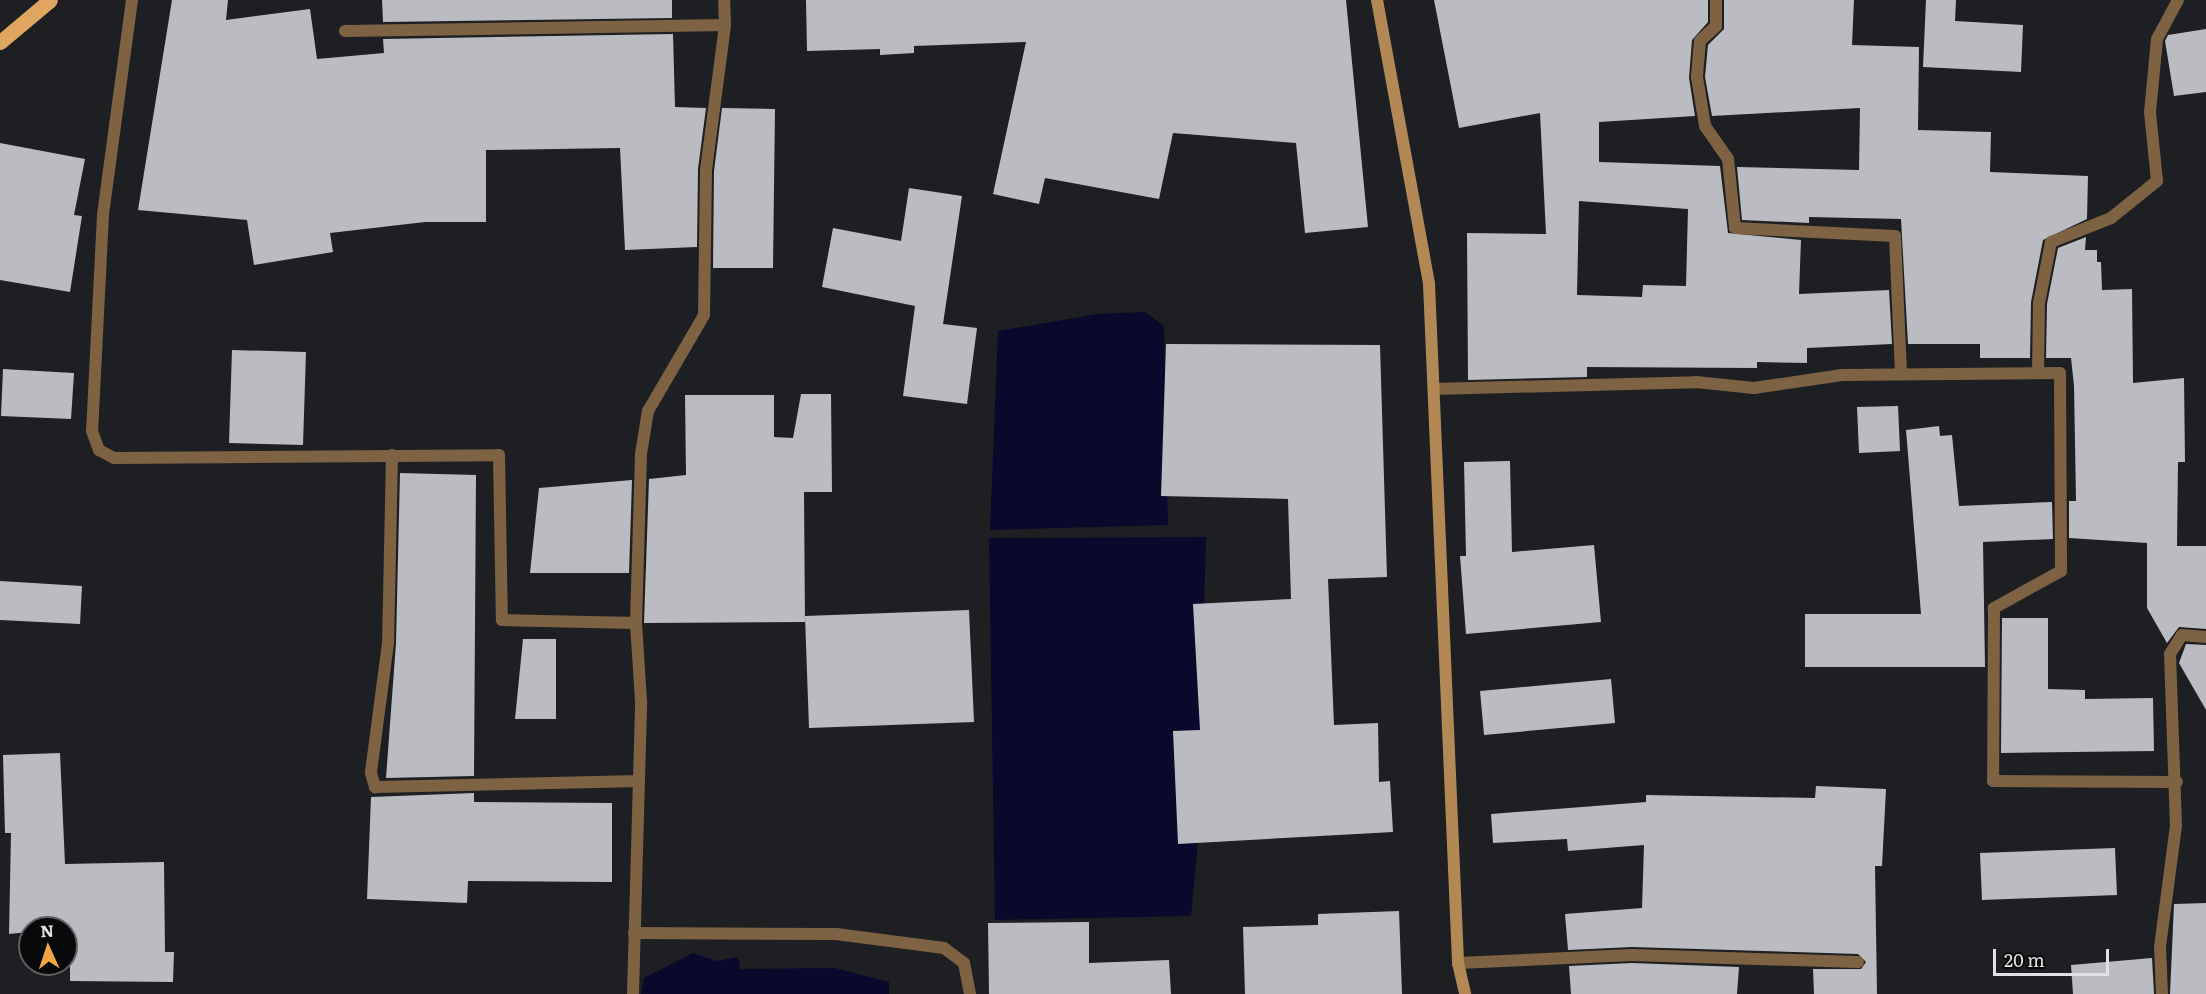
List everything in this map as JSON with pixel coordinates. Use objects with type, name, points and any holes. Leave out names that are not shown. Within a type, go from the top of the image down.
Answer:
[{"type":"main road","points":[[0,42],[50,0]]},
{"type":"main road","points":[[1377,0],[1429,284],[1458,963],[1465,994]]},
{"type":"street","points":[[132,0],[103,215],[92,431],[99,450],[114,458],[499,455],[502,620],[636,622]]},
{"type":"street","points":[[633,994],[641,701],[636,622],[641,454],[648,411],[704,315],[706,170],[725,25],[724,0]]},
{"type":"street","points":[[1716,0],[1716,26],[1700,41],[1697,77],[1706,126],[1728,159],[1735,228],[1895,236],[1901,372]]},
{"type":"street","points":[[2038,373],[2039,303],[2051,242],[2111,218],[2157,181],[2150,112],[2157,39],[2178,0]]},
{"type":"street","points":[[345,31],[725,25]]},
{"type":"street","points":[[1434,389],[1696,382],[1754,388],[1842,375],[1901,372],[2060,373],[2064,460],[2061,571],[1994,608],[1993,781],[2176,782]]},
{"type":"street","points":[[392,455],[388,643],[371,773],[375,787],[639,781]]},
{"type":"street","points":[[2162,994],[2160,947],[2176,826],[2170,654],[2182,635],[2206,637]]},
{"type":"street","points":[[634,933],[836,934],[944,948],[964,963],[970,994]]},
{"type":"street","points":[[1458,963],[1632,954],[1858,962]]},
{"type":"shaded area","points":[[1145,312],[1164,326],[1168,525],[990,530],[998,331],[1098,314]]},
{"type":"shaded area","points":[[1206,537],[1197,853],[1191,916],[995,920],[989,538]]},
{"type":"shaded area","points":[[693,953],[717,961],[738,957],[740,969],[835,968],[889,982],[889,994],[641,994],[644,978]]},
{"type":"building","points":[[172,0],[228,0],[226,20],[310,9],[317,59],[384,53],[383,39],[673,34],[675,107],[706,108],[698,169],[697,247],[625,250],[620,148],[486,150],[486,222],[425,222],[330,233],[333,252],[254,265],[247,220],[138,210]]},
{"type":"building","points":[[382,0],[672,0],[672,18],[383,22]]},
{"type":"building","points":[[806,0],[1346,0],[1368,227],[1305,233],[1296,143],[1173,133],[1159,199],[1045,178],[1039,204],[993,194],[1026,42],[914,46],[914,53],[880,55],[880,49],[807,51]]},
{"type":"building","points":[[1434,0],[1708,0],[1708,22],[1692,40],[1689,78],[1695,116],[1599,122],[1599,162],[1720,166],[1728,233],[1801,240],[1799,294],[1889,290],[1892,344],[1807,348],[1807,363],[1757,362],[1757,368],[1587,367],[1587,377],[1468,380],[1467,233],[1546,234],[1540,113],[1459,128]],"holes":[[[1579,201],[1688,209],[1686,286],[1643,285],[1642,297],[1577,295]]]},
{"type":"building","points":[[1724,0],[1854,0],[1852,45],[1919,47],[1918,130],[1991,132],[1990,172],[2088,176],[2087,219],[2043,240],[2031,302],[2030,358],[1980,358],[1980,344],[1908,344],[1901,219],[1809,217],[1809,223],[1742,220],[1737,167],[1859,170],[1860,108],[1712,116],[1705,77],[1708,45],[1724,29]]},
{"type":"building","points":[[1926,0],[1956,0],[1955,21],[2023,25],[2021,72],[1923,67]]},
{"type":"building","points":[[2206,29],[2206,92],[2174,96],[2165,41],[2168,35]]},
{"type":"building","points":[[722,108],[775,109],[773,268],[713,268],[714,171]]},
{"type":"building","points":[[0,143],[85,159],[74,215],[82,216],[70,292],[0,280]]},
{"type":"building","points":[[909,188],[962,196],[943,324],[977,328],[967,404],[903,396],[915,306],[822,287],[833,228],[901,241]]},
{"type":"building","points":[[2086,237],[2085,250],[2097,250],[2097,262],[2101,262],[2102,290],[2132,289],[2133,383],[2184,378],[2185,462],[2178,462],[2177,546],[2206,546],[2206,629],[2179,627],[2167,643],[2147,608],[2147,543],[2069,538],[2069,501],[2076,501],[2074,386],[2071,358],[2046,358],[2047,304],[2058,248]]},
{"type":"building","points":[[1166,344],[1380,345],[1387,577],[1328,579],[1334,725],[1378,723],[1379,782],[1390,781],[1393,832],[1178,844],[1173,731],[1200,730],[1193,604],[1291,599],[1288,499],[1161,496]]},
{"type":"building","points":[[232,350],[306,352],[303,445],[229,443]]},
{"type":"building","points":[[3,369],[74,373],[71,419],[1,416]]},
{"type":"building","points":[[801,394],[831,394],[832,492],[804,492],[805,622],[644,623],[649,479],[686,475],[685,395],[774,395],[774,437],[793,438]]},
{"type":"building","points":[[1898,406],[1900,451],[1859,453],[1857,407]]},
{"type":"building","points":[[1939,426],[1940,436],[1952,435],[1959,506],[2052,502],[2053,539],[1983,542],[1985,667],[1805,667],[1805,614],[1921,614],[1906,430]]},
{"type":"building","points":[[1510,461],[1512,552],[1594,545],[1601,622],[1466,634],[1460,556],[1466,556],[1464,462]]},
{"type":"building","points":[[400,473],[476,475],[474,776],[386,778],[396,643]]},
{"type":"building","points":[[632,480],[629,573],[530,573],[539,488]]},
{"type":"building","points":[[0,581],[82,586],[80,624],[0,620]]},
{"type":"building","points":[[969,610],[974,722],[809,728],[805,616]]},
{"type":"building","points":[[2002,618],[2048,618],[2048,689],[2085,690],[2085,699],[2153,698],[2154,751],[2001,753]]},
{"type":"building","points":[[523,639],[556,639],[556,719],[515,719]]},
{"type":"building","points":[[2186,644],[2206,645],[2206,710],[2179,663]]},
{"type":"building","points":[[1611,679],[1615,723],[1484,735],[1480,691]]},
{"type":"building","points":[[60,753],[65,864],[164,862],[165,952],[174,952],[173,982],[70,981],[70,976],[78,976],[78,916],[18,916],[18,933],[9,934],[11,833],[5,833],[3,755]]},
{"type":"building","points":[[1816,786],[1886,789],[1882,866],[1875,866],[1877,994],[1814,994],[1813,969],[1861,969],[1866,962],[1858,954],[1632,947],[1568,950],[1565,914],[1642,908],[1644,845],[1568,851],[1567,839],[1493,843],[1491,814],[1646,802],[1646,795],[1815,798]]},
{"type":"building","points":[[474,793],[474,802],[612,803],[612,882],[468,881],[467,903],[367,899],[371,797]]},
{"type":"building","points":[[2115,848],[2117,895],[1982,900],[1980,853]]},
{"type":"building","points":[[2206,903],[2206,994],[2170,994],[2174,904]]},
{"type":"building","points":[[1399,911],[1402,994],[1245,994],[1243,927],[1318,925],[1318,914]]},
{"type":"building","points":[[1089,922],[1089,963],[1169,960],[1171,994],[989,994],[988,923]]},
{"type":"building","points":[[2152,958],[2154,994],[2073,994],[2071,965]]},
{"type":"building","points":[[1632,963],[1739,967],[1737,994],[1571,994],[1569,966]]}]
